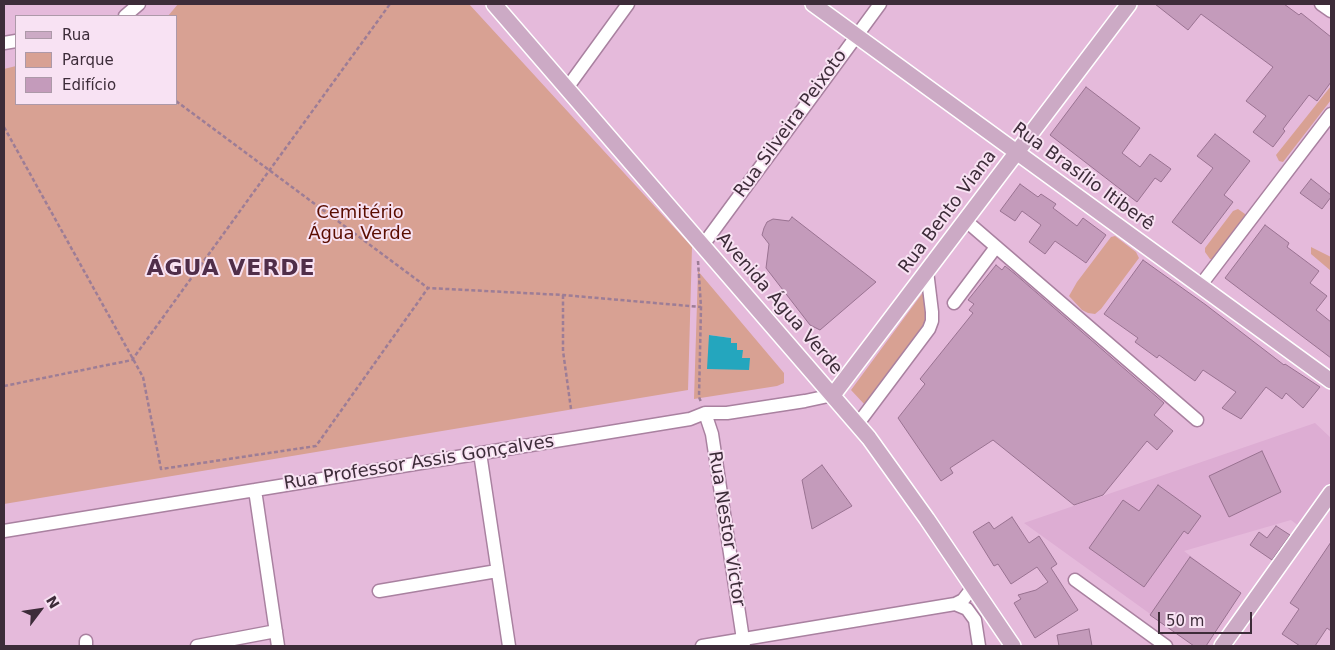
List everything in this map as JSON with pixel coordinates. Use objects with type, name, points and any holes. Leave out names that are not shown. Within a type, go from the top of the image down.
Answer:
[{"type":"main road","name":"Avenida Água Verde","points":[[494,4],[833,395],[894,472],[1013,646]]},
{"type":"main road","name":"Rua Brasílio Itiberê","points":[[814,4],[1331,381]]},
{"type":"main road","name":"Rua Bento Viana","points":[[833,395],[1129,4]]},
{"type":"main road","points":[[1222,646],[1331,493]]},
{"type":"street","points":[[126,15],[140,4]]},
{"type":"street","points":[[567,88],[628,4]]},
{"type":"street","name":"Rua Silveira Peixoto","points":[[703,245],[880,4]]},
{"type":"street","points":[[1322,4],[1331,11]]},
{"type":"street","points":[[1200,286],[1331,114]]},
{"type":"street","points":[[965,220],[1197,420]]},
{"type":"street","points":[[954,303],[996,247]]},
{"type":"street","points":[[857,425],[929,329],[932,312],[927,271]]},
{"type":"street","name":"Rua Professor Assis Gonçalves","points":[[4,531],[690,418],[705,413],[727,413],[833,395]]},
{"type":"street","name":"Rua Nestor Victor","points":[[705,413],[712,434],[743,643]]},
{"type":"street","points":[[480,453],[509,646]]},
{"type":"street","points":[[255,490],[278,646]]},
{"type":"street","points":[[380,591],[497,571]]},
{"type":"street","points":[[1075,580],[1166,646]]},
{"type":"street","points":[[702,646],[743,643],[955,604],[963,600],[973,587]]},
{"type":"street","points":[[955,604],[967,609],[975,620],[979,646]]},
{"type":"street","points":[[197,646],[276,631]]},
{"type":"path","points":[[4,386],[132,360],[390,4]]},
{"type":"path","points":[[178,102],[428,288],[564,295],[701,307]]},
{"type":"path","points":[[4,127],[143,377],[162,469],[316,446],[428,288]]},
{"type":"path","points":[[703,245],[698,258],[701,307],[700,397],[705,413]]},
{"type":"path","points":[[564,295],[563,351],[571,409]]},
{"type":"shaded area","points":[[1315,423],[1331,438],[1331,483],[1300,527],[1291,520],[1184,551],[1201,564],[1160,621],[1024,523]]},
{"type":"green space","name":"Cemitério Água Verde","points":[[178,4],[469,4],[692,247],[688,390],[4,504],[4,69],[15,66],[15,105],[178,105],[178,15],[169,15]]},
{"type":"green space","points":[[1331,86],[1331,100],[1283,162],[1279,161],[1276,155]]},
{"type":"green space","points":[[1238,209],[1245,214],[1245,218],[1214,259],[1210,259],[1205,252],[1205,248],[1233,211]]},
{"type":"green space","points":[[1115,236],[1136,252],[1139,258],[1101,309],[1095,314],[1088,313],[1082,310],[1069,296],[1077,282],[1111,237]]},
{"type":"green space","points":[[1311,247],[1331,257],[1331,271],[1311,254]]},
{"type":"green space","points":[[698,271],[784,373],[784,383],[777,386],[694,399]],"holes":[[[709,335],[731,338],[731,343],[742,358]]]},
{"type":"green space","points":[[924,291],[927,321],[865,405],[851,390]]},
{"type":"water","points":[[709,335],[731,338],[731,343],[737,343],[737,350],[743,350],[742,358],[750,358],[749,370],[707,369]]},
{"type":"building","points":[[1155,4],[1284,4],[1299,15],[1301,13],[1331,37],[1331,82],[1317,101],[1309,95],[1283,129],[1285,131],[1273,147],[1253,132],[1266,116],[1246,101],[1273,67],[1201,14],[1188,30]]},
{"type":"building","points":[[1086,87],[1140,128],[1122,153],[1140,167],[1150,154],[1171,169],[1161,182],[1155,178],[1137,202],[1050,135]]},
{"type":"building","points":[[1215,134],[1250,161],[1224,195],[1233,202],[1201,244],[1172,222],[1213,168],[1197,156]]},
{"type":"building","points":[[1311,179],[1331,195],[1322,209],[1300,193]]},
{"type":"building","points":[[1020,184],[1038,197],[1041,194],[1056,204],[1053,208],[1077,226],[1083,218],[1106,235],[1086,263],[1055,241],[1045,254],[1029,242],[1041,225],[1022,211],[1015,221],[1000,211]]},
{"type":"building","points":[[792,217],[876,282],[820,330],[810,325],[766,268],[769,244],[762,235],[767,222],[773,219],[789,221]]},
{"type":"building","points":[[1265,225],[1289,243],[1287,247],[1319,271],[1310,283],[1327,296],[1316,310],[1331,322],[1331,358],[1225,278]]},
{"type":"building","points":[[1143,260],[1206,305],[1284,365],[1320,387],[1303,408],[1286,393],[1282,399],[1266,387],[1241,419],[1222,408],[1236,392],[1203,370],[1195,381],[1159,355],[1157,358],[1135,342],[1138,338],[1104,314]]},
{"type":"building","points":[[996,265],[1002,270],[1005,266],[1015,274],[1164,403],[1154,415],[1173,431],[1157,450],[1147,441],[1103,495],[1074,505],[993,440],[950,468],[953,473],[941,481],[898,418],[925,384],[920,379],[973,313],[969,310],[974,304],[968,300]]},
{"type":"building","points":[[1262,451],[1281,492],[1229,517],[1209,476]]},
{"type":"building","points":[[822,465],[852,506],[812,529],[802,480]]},
{"type":"building","points":[[1158,485],[1201,516],[1188,534],[1184,531],[1144,587],[1089,548],[1123,500],[1139,511]]},
{"type":"building","points":[[1012,517],[1029,543],[1039,536],[1057,564],[1051,568],[1078,610],[1035,638],[1014,603],[1021,599],[1018,595],[1036,590],[1048,582],[1037,567],[1011,584],[998,564],[994,566],[973,532],[989,522],[994,529]]},
{"type":"building","points":[[1276,526],[1290,535],[1272,560],[1250,545],[1259,532],[1267,538]]},
{"type":"building","points":[[1331,542],[1331,631],[1327,628],[1315,646],[1300,646],[1282,634],[1299,609],[1290,603]]},
{"type":"building","points":[[1190,557],[1241,593],[1206,646],[1194,646],[1150,615]]},
{"type":"building","points":[[1089,629],[1092,646],[1059,646],[1057,635]]},
{"type":"district","name":"ÁGUA VERDE","points":[[231,269]]}]
